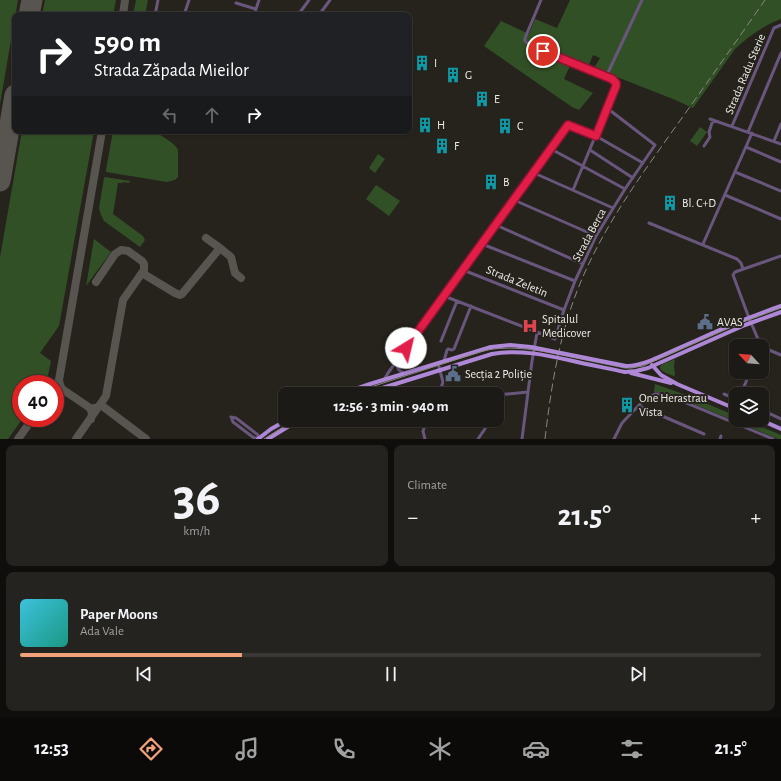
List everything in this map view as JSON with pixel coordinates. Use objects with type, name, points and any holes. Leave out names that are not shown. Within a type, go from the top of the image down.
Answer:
[{"type":"main road","points":[[362,387],[491,347],[510,345],[531,346],[626,366],[634,366],[781,306]]},
{"type":"main road","points":[[625,372],[638,371],[653,366],[751,323],[781,312]]},
{"type":"main road","points":[[385,387],[492,354],[509,352],[530,353],[562,359],[677,384]]},
{"type":"main road","points":[[649,361],[658,372],[677,384],[729,405]]},
{"type":"main road","points":[[658,372],[661,362]]},
{"type":"main road","points":[[769,424],[781,429]]},
{"type":"main road","points":[[259,439],[278,425]]},
{"type":"main road","points":[[268,439],[288,427]]},
{"type":"street","points":[[156,12],[158,0]]},
{"type":"street","points":[[185,12],[189,0]]},
{"type":"street","points":[[255,12],[259,0]]},
{"type":"street","points":[[301,12],[309,0]]},
{"type":"street","points":[[321,12],[330,0]]},
{"type":"street","points":[[541,0],[525,41],[606,76],[616,83],[584,166],[573,190]]},
{"type":"street","points":[[606,76],[642,0]]},
{"type":"street","points":[[236,3],[256,9]]},
{"type":"street","name":"Strada Radu Sterie","points":[[732,126],[774,28],[781,25]]},
{"type":"street","points":[[748,132],[781,53]]},
{"type":"street","name":"Strada Berca","points":[[537,333],[554,340],[556,338],[564,310],[575,281],[596,236],[625,189],[655,145],[607,108]]},
{"type":"street","points":[[704,146],[710,137],[709,132],[712,119],[781,144]]},
{"type":"street","points":[[774,141],[781,124]]},
{"type":"street","points":[[384,380],[386,375],[568,125],[596,136],[643,163]]},
{"type":"street","points":[[703,244],[752,133]]},
{"type":"street","points":[[746,147],[781,162]]},
{"type":"street","points":[[551,149],[625,189]]},
{"type":"street","points":[[590,150],[633,178]]},
{"type":"street","points":[[735,172],[781,191]]},
{"type":"street","points":[[534,173],[613,208]]},
{"type":"street","points":[[725,195],[781,218]]},
{"type":"street","points":[[514,200],[596,236]]},
{"type":"street","points":[[649,223],[703,244],[737,260],[743,269]]},
{"type":"street","points":[[496,225],[582,264]]},
{"type":"street","points":[[482,244],[575,281]]},
{"type":"street","points":[[759,339],[733,275],[735,272],[781,256]]},
{"type":"street","name":"Strada Zeletin","points":[[463,270],[564,310]]},
{"type":"street","points":[[444,296],[537,333],[522,439]]},
{"type":"street","points":[[441,342],[457,301]]},
{"type":"street","points":[[444,361],[447,350],[454,349],[471,306]]},
{"type":"street","points":[[769,349],[781,355]]},
{"type":"street","points":[[398,359],[398,370],[406,373]]},
{"type":"street","points":[[438,364],[443,382],[441,387]]},
{"type":"street","points":[[504,394],[528,392]]},
{"type":"street","points":[[614,439],[622,423],[648,397],[655,394],[665,394],[773,439]]},
{"type":"street","points":[[724,394],[729,396]]},
{"type":"street","points":[[639,406],[704,434]]},
{"type":"street","points":[[769,413],[781,419]]},
{"type":"street","points":[[231,417],[236,418],[258,434],[259,439],[254,438],[233,422],[231,417]]},
{"type":"street","points":[[424,427],[423,434],[425,439]]},
{"type":"street","points":[[478,439],[487,427]]},
{"type":"green space","points":[[0,0],[18,0],[16,12],[12,12],[12,35],[0,104]]},
{"type":"green space","points":[[45,0],[116,0],[114,12],[43,12]]},
{"type":"green space","points":[[136,0],[148,0],[146,12],[134,12]]},
{"type":"green space","points":[[570,0],[781,0],[781,19],[756,32],[735,49],[693,108],[594,68],[600,58],[593,55],[589,65],[573,59],[564,79],[593,93],[579,110],[572,107],[484,46],[501,21],[529,34],[535,19],[557,28]]},
{"type":"green space","points":[[700,127],[707,132],[697,146],[690,141]]},
{"type":"green space","points":[[21,134],[93,134],[59,326],[40,353],[51,361],[48,375],[12,375],[12,427],[17,427],[8,439],[0,439],[0,257]]},
{"type":"green space","points":[[112,134],[160,134],[178,150],[178,177],[175,180],[167,182],[106,172]]},
{"type":"green space","points":[[378,154],[385,159],[375,173],[369,168]]},
{"type":"green space","points":[[105,177],[130,181],[129,183],[118,183],[113,214],[143,236],[145,240],[140,247],[104,221],[101,215],[99,208]]},
{"type":"green space","points":[[376,185],[400,201],[389,216],[366,199]]},
{"type":"green space","points":[[94,239],[111,252],[86,286]]},
{"type":"green space","points":[[675,359],[675,376],[661,370],[660,366]]},
{"type":"green space","points":[[655,384],[729,413],[729,419],[665,392],[654,392]]},
{"type":"green space","points":[[749,427],[762,427],[781,435],[781,439]]},
{"type":"taxiway","points":[[123,12],[125,0]]},
{"type":"taxiway","points":[[60,375],[101,134]]},
{"type":"taxiway","points":[[142,273],[175,293],[180,295],[182,294],[220,248],[206,238]]},
{"type":"taxiway","points":[[220,248],[231,257],[235,273],[241,278]]},
{"type":"taxiway","points":[[76,439],[106,396],[123,300],[144,270],[144,264],[128,251],[121,250],[115,254],[96,282]]},
{"type":"taxiway","points":[[64,390],[90,408]]},
{"type":"taxiway","points":[[91,419],[92,413],[90,408],[96,408],[101,405],[146,439]]},
{"type":"taxiway","points":[[18,439],[27,427]]},
{"type":"runway","points":[[30,12],[32,0]]},
{"type":"runway","points":[[0,181],[12,112]]},
{"type":"tram line","points":[[371,387],[483,351],[505,348],[527,349],[625,368],[643,366],[743,322],[781,308]]},
{"type":"tram line","points":[[264,439],[283,427]]},
{"type":"railway","points":[[545,439],[551,392],[560,345],[578,288],[601,240],[628,195],[658,151],[765,0]]},
{"type":"place","name":"I","points":[[422,63]]},
{"type":"place","name":"G","points":[[453,75]]},
{"type":"place","name":"E","points":[[482,99]]},
{"type":"place","name":"H","points":[[425,125]]},
{"type":"place","name":"C","points":[[505,126]]},
{"type":"place","name":"F","points":[[442,146]]},
{"type":"place","name":"B","points":[[491,182]]},
{"type":"place","name":"Bl. C+D","points":[[670,203]]},
{"type":"place","name":"AVAS","points":[[705,322]]},
{"type":"place","name":"Spitalul Medicover","points":[[530,326]]},
{"type":"place","name":"Secția 2 Poliție","points":[[453,374]]},
{"type":"place","name":"One Herastrau Vista","points":[[627,405]]},
{"type":"route","points":[[406,348],[568,125],[596,136],[616,86],[615,81],[543,51]]}]
